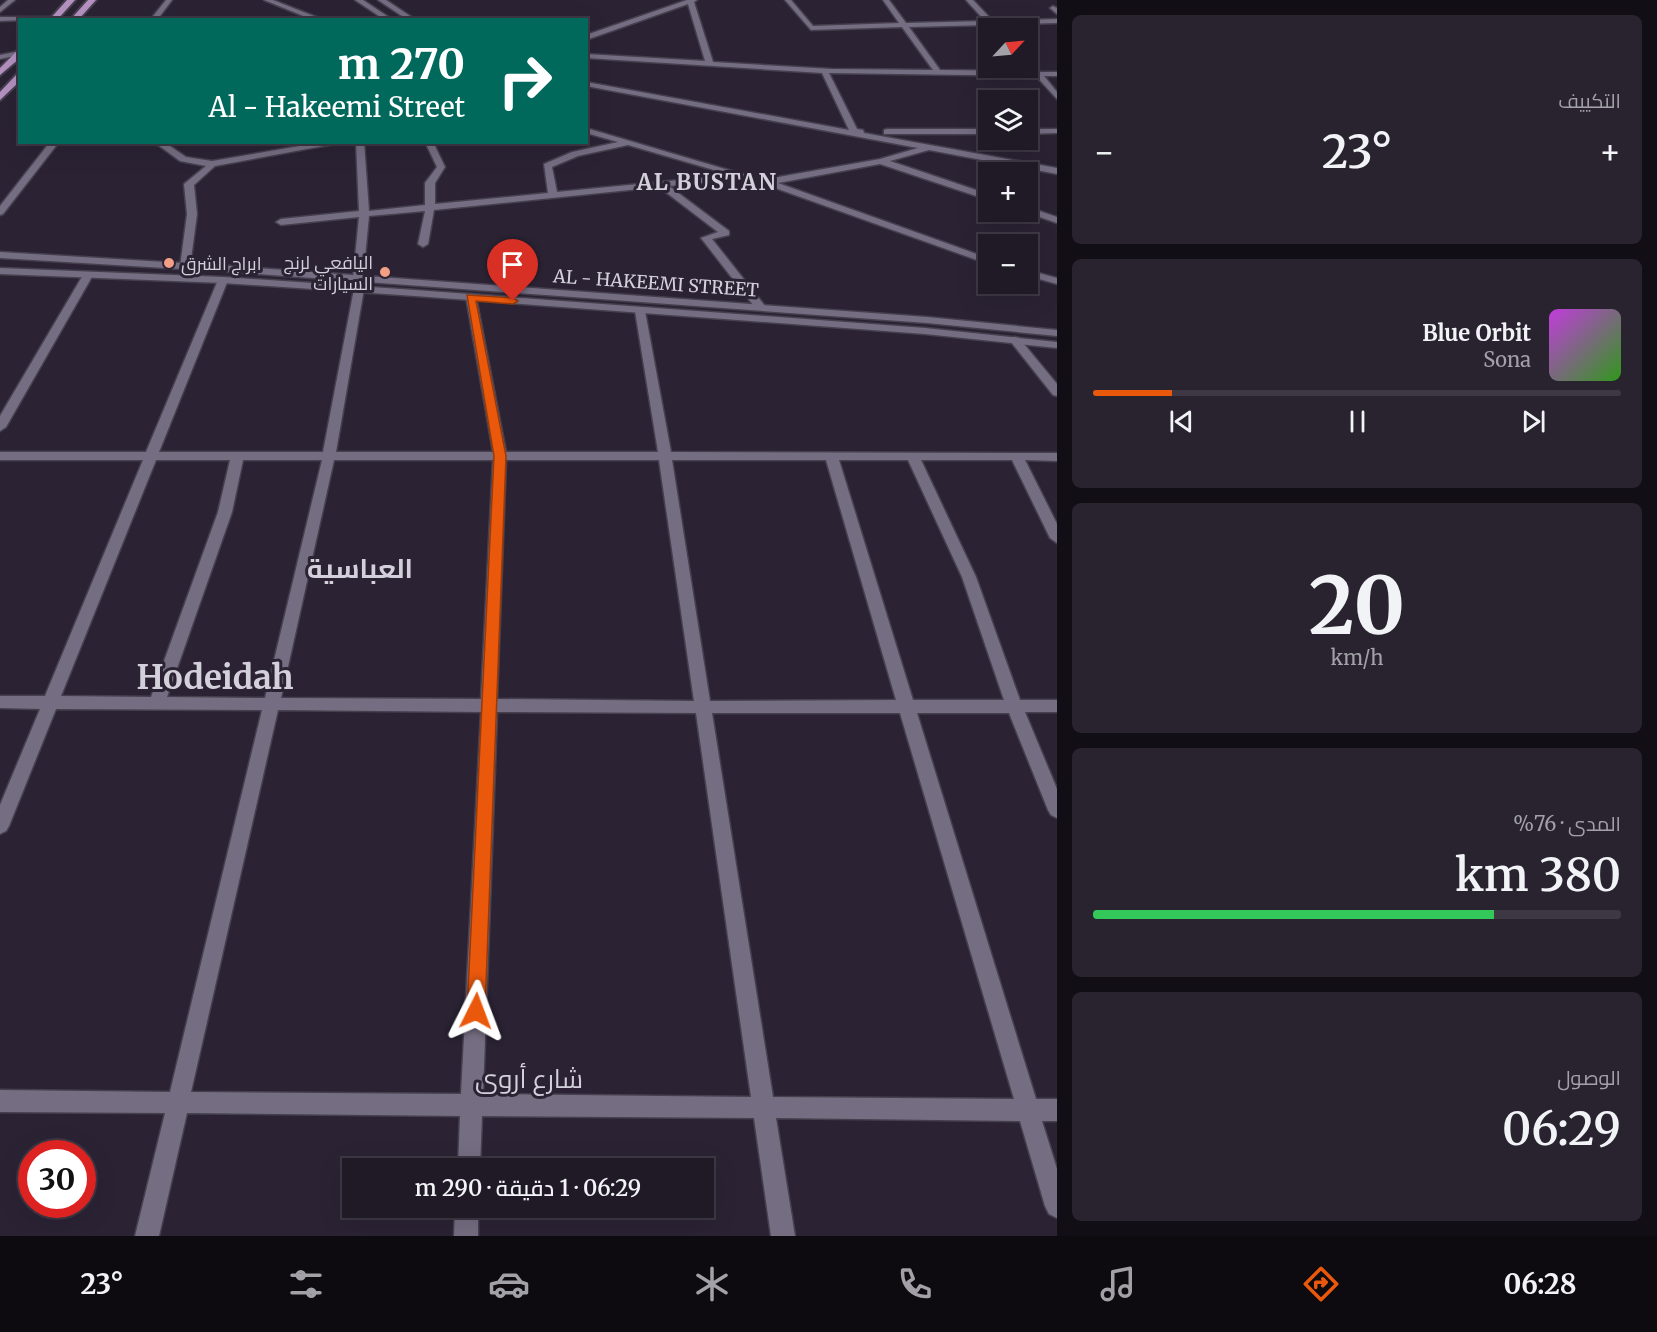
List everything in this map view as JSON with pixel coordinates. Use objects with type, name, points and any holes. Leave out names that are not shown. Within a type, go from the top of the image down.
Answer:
[{"type":"highway","points":[[53,18],[71,0]]},
{"type":"highway","points":[[74,18],[92,0]]},
{"type":"highway","points":[[0,73],[18,55]]},
{"type":"highway","points":[[0,97],[18,78]]},
{"type":"street","points":[[155,18],[169,0]]},
{"type":"street","points":[[267,0],[316,18]]},
{"type":"street","points":[[358,0],[387,18]]},
{"type":"street","points":[[381,0],[410,18]]},
{"type":"street","points":[[788,0],[811,28],[978,25]]},
{"type":"street","points":[[886,0],[938,72]]},
{"type":"street","points":[[969,0],[986,18]]},
{"type":"street","points":[[588,37],[692,1],[710,64]]},
{"type":"street","points":[[0,10],[6,3]]},
{"type":"street","points":[[0,19],[18,19]]},
{"type":"street","points":[[1038,22],[1057,21]]},
{"type":"street","points":[[0,57],[18,53]]},
{"type":"street","points":[[588,56],[824,70],[1057,74]]},
{"type":"street","points":[[824,70],[854,132]]},
{"type":"street","points":[[1039,74],[1057,96]]},
{"type":"street","points":[[588,85],[1057,171]]},
{"type":"street","points":[[588,131],[767,182],[978,257]]},
{"type":"street","points":[[1038,132],[1057,131]]},
{"type":"street","points":[[854,132],[978,132]]},
{"type":"street","points":[[553,195],[547,166],[557,160],[594,149],[629,142]]},
{"type":"street","points":[[0,212],[53,144]]},
{"type":"street","points":[[161,144],[183,159],[212,164],[329,144]]},
{"type":"street","points":[[147,1236],[329,456],[359,284],[363,214],[360,144]]},
{"type":"street","points":[[423,244],[430,208],[430,183],[441,167],[430,144]]},
{"type":"street","points":[[767,182],[881,161],[931,147]]},
{"type":"street","points":[[881,161],[978,194]]},
{"type":"street","points":[[185,267],[192,214],[189,184],[212,164]]},
{"type":"street","points":[[281,222],[747,177]]},
{"type":"street","points":[[661,185],[726,233],[706,238],[761,308]]},
{"type":"street","points":[[1038,213],[1057,220]]},
{"type":"street","name":"AL - HAKEEMI STREET","points":[[0,255],[185,267],[471,297],[925,331],[1057,345]]},
{"type":"street","name":"AL - HAKEEMI STREET","points":[[0,271],[359,284],[761,308],[927,320],[1057,333]]},
{"type":"street","points":[[0,427],[88,275]]},
{"type":"street","points":[[1038,275],[1054,278]]},
{"type":"street","points":[[0,826],[223,280]]},
{"type":"street","points":[[469,1158],[500,456],[471,297]]},
{"type":"street","points":[[640,311],[665,456],[783,1236]]},
{"type":"street","points":[[1015,340],[1057,392]]},
{"type":"street","points":[[0,456],[1057,457]]},
{"type":"street","points":[[157,703],[225,512],[237,456]]},
{"type":"street","points":[[831,456],[1057,1206]]},
{"type":"street","points":[[913,456],[969,577],[1014,706],[1057,810]]},
{"type":"street","points":[[1016,456],[1057,537]]},
{"type":"street","points":[[0,702],[1057,706]]},
{"type":"street","name":"شارع أروى","points":[[0,1101],[1057,1110]]},
{"type":"street","points":[[466,1236],[467,1218]]},
{"type":"place","name":"ابراج الشرق","points":[[169,263]]},
{"type":"place","name":"اليافعي لرنج السيارات","points":[[385,272]]},
{"type":"district","name":"AL BUSTAN","points":[[707,182]]},
{"type":"district","name":"العباسية","points":[[360,568]]},
{"type":"district","name":"Hodeidah","points":[[215,677]]},
{"type":"route","points":[[476,1011],[500,456],[471,297],[513,301]]}]
